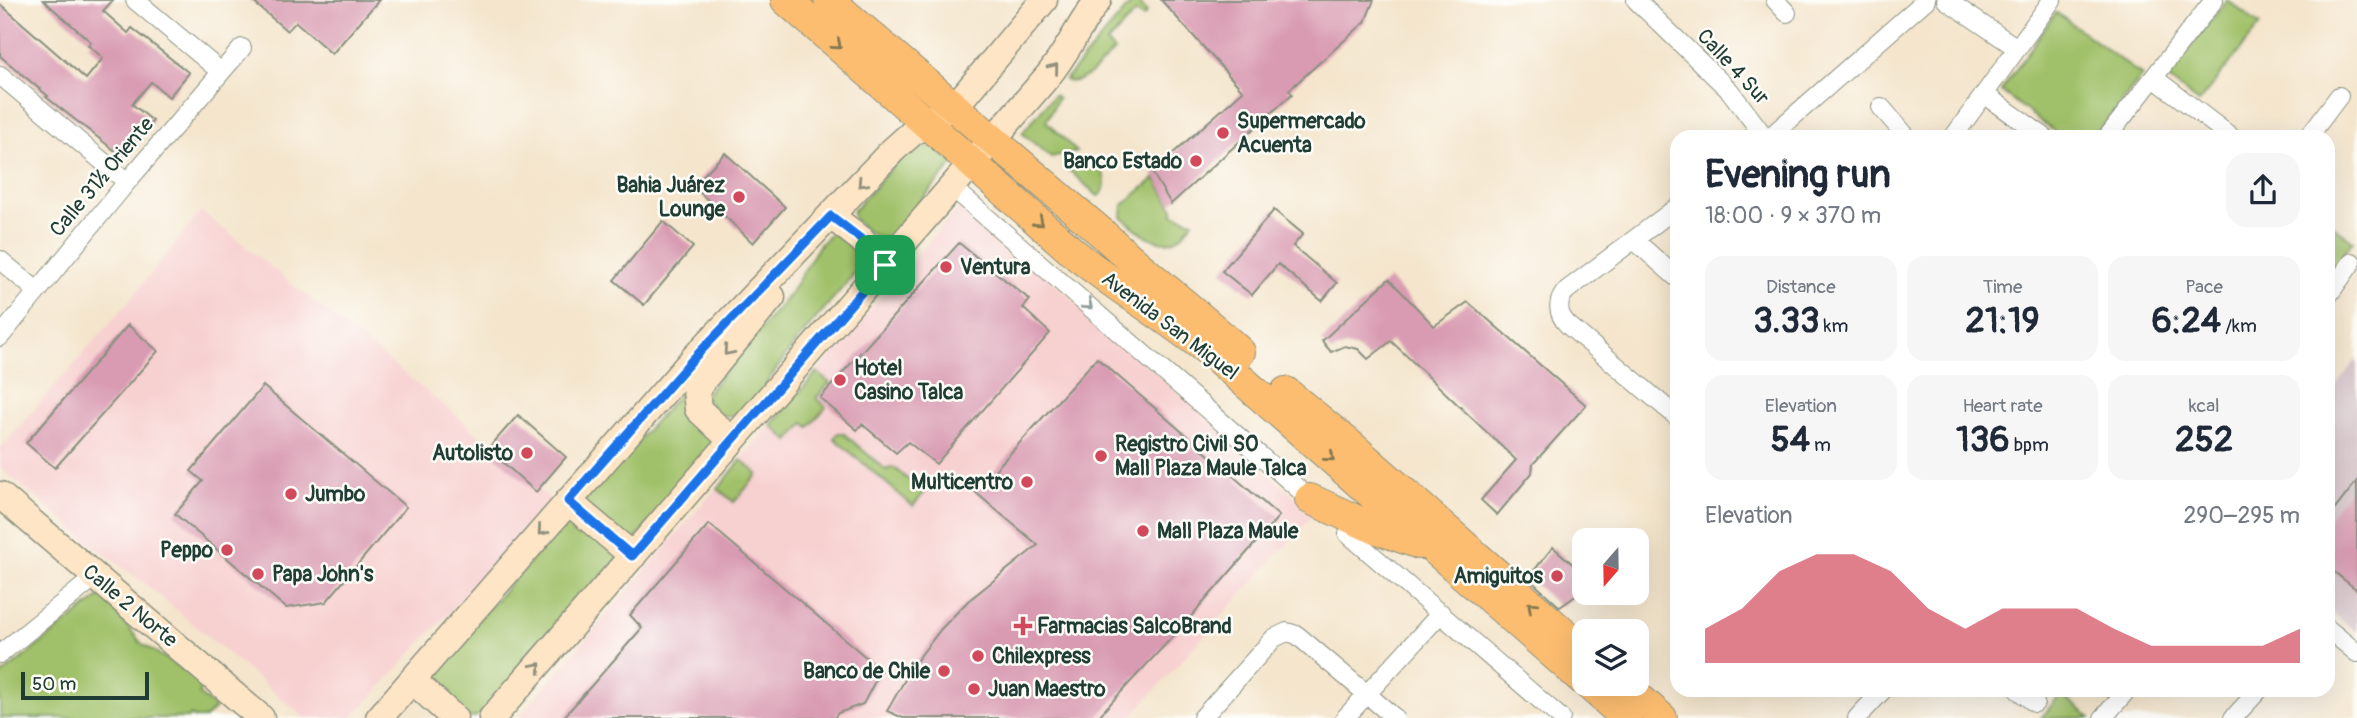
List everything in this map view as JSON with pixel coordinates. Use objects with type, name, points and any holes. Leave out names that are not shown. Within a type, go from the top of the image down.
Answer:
[{"type":"highway","name":"Avenida San Miguel","points":[[786,0],[1093,268],[1208,349],[1572,670]]},
{"type":"highway","name":"Avenida San Miguel","points":[[829,0],[1103,233],[1134,263],[1194,310],[1572,640]]},
{"type":"highway","points":[[1310,499],[1369,526],[1434,549]]},
{"type":"highway","points":[[1601,696],[1626,718]]},
{"type":"highway","points":[[1637,696],[1662,718]]},
{"type":"main road","points":[[379,718],[702,349],[893,150],[962,98],[1044,0]]},
{"type":"main road","points":[[492,718],[1057,65],[1098,0]]},
{"type":"main road","points":[[831,216],[861,239],[885,265]]},
{"type":"main road","points":[[732,441],[698,410],[696,391],[775,293],[793,255]]},
{"type":"main road","name":"Calle 2 Norte","points":[[0,495],[261,718]]},
{"type":"main road","points":[[568,501],[632,556]]},
{"type":"main road","points":[[412,680],[454,718]]},
{"type":"street","points":[[135,0],[221,72]]},
{"type":"street","name":"Calle 4 Sur","points":[[1636,0],[1730,91],[1760,130]]},
{"type":"street","points":[[1778,130],[1926,0]]},
{"type":"street","points":[[1946,0],[2017,48]]},
{"type":"street","points":[[1958,130],[2052,0]]},
{"type":"street","points":[[2113,130],[2214,0]]},
{"type":"street","name":"Calle 31½ Oriente","points":[[0,337],[127,182],[242,48]]},
{"type":"street","points":[[0,75],[127,182]]},
{"type":"street","points":[[2154,78],[2222,130]]},
{"type":"street","points":[[1984,94],[2035,130]]},
{"type":"street","points":[[2313,130],[2339,96]]},
{"type":"street","points":[[1881,107],[1901,130]]},
{"type":"street","name":"Avenida San Miguel","points":[[952,187],[1310,499]]},
{"type":"street","points":[[1670,213],[1567,289],[1559,303],[1561,315],[1569,325],[1670,411]]},
{"type":"street","points":[[1634,240],[1670,272]]},
{"type":"street","points":[[0,260],[37,291]]},
{"type":"street","points":[[2335,286],[2352,262]]},
{"type":"street","points":[[1348,534],[1561,718]]},
{"type":"street","points":[[0,654],[95,577]]},
{"type":"street","points":[[1345,718],[1441,613]]},
{"type":"street","points":[[1202,718],[1275,638],[1287,632],[1297,635],[1395,718]]},
{"type":"street","points":[[2335,635],[2357,653]]},
{"type":"street","points":[[1857,718],[1876,697]]},
{"type":"street","points":[[2027,697],[2035,703]]},
{"type":"street","points":[[2103,718],[2121,697]]},
{"type":"street","points":[[2233,718],[2252,697]]},
{"type":"shaded area","name":"Mall Plaza Maule","points":[[963,202],[1314,514],[1130,718],[518,718]]},
{"type":"shaded area","points":[[201,211],[456,415],[552,501],[352,718],[305,718],[149,587],[94,546],[0,468],[0,449],[124,307]]},
{"type":"shaded area","points":[[2357,358],[2357,632],[2335,615],[2335,388]]},
{"type":"green space","points":[[1134,0],[1137,0],[1147,13],[1143,17],[1136,12],[1107,43],[1114,51],[1091,73],[1071,82],[1065,80]]},
{"type":"green space","points":[[2227,0],[2260,25],[2199,102],[2166,77]]},
{"type":"green space","points":[[2056,12],[2142,76],[2100,130],[2052,130],[2001,91]]},
{"type":"green space","points":[[1054,95],[1058,98],[1046,121],[1077,152],[1051,157],[1022,133]]},
{"type":"green space","points":[[922,134],[954,163],[889,237],[873,235],[853,218],[853,211]]},
{"type":"green space","points":[[1085,163],[1096,167],[1103,174],[1105,184],[1101,195],[1098,196],[1069,170]]},
{"type":"green space","points":[[1155,178],[1173,208],[1173,214],[1193,221],[1182,235],[1170,242],[1147,236],[1122,217],[1123,205]]},
{"type":"green space","points":[[2335,227],[2353,241],[2335,265]]},
{"type":"green space","points":[[833,232],[860,255],[861,266],[795,343],[745,413],[719,416],[704,396],[790,294],[820,244]]},
{"type":"green space","points":[[817,372],[830,383],[816,398],[826,407],[809,427],[804,423],[789,441],[771,425]]},
{"type":"green space","points":[[689,383],[718,445],[482,714],[467,717],[431,685],[430,674]]},
{"type":"green space","points":[[838,433],[843,433],[886,470],[893,467],[924,493],[913,506],[834,438]]},
{"type":"green space","points":[[741,460],[758,474],[734,502],[718,489]]},
{"type":"green space","points":[[102,595],[141,643],[203,682],[199,694],[215,708],[205,718],[194,718],[191,715],[188,718],[0,718],[0,676]]},
{"type":"green space","points":[[2058,697],[2065,697],[2091,718],[2041,718]]},
{"type":"building","points":[[43,0],[113,0],[103,11],[128,33],[132,28],[189,73],[169,97],[151,82],[132,104],[153,121],[123,157],[46,97],[48,96],[0,56],[0,4],[86,79],[103,58],[88,45],[91,42]]},
{"type":"building","points":[[251,0],[379,0],[332,54],[296,22],[287,31]]},
{"type":"building","name":"Supermercado Acuenta","points":[[1161,0],[1374,0],[1365,22],[1289,90],[1292,94],[1171,204],[1152,172],[1243,91]]},
{"type":"building","name":"Bahia Juárez Lounge","points":[[725,153],[785,207],[753,243],[693,186]]},
{"type":"building","points":[[1274,210],[1303,234],[1293,246],[1337,283],[1322,301],[1278,264],[1252,295],[1222,271]]},
{"type":"building","points":[[663,221],[693,247],[644,305],[614,280]]},
{"type":"building","points":[[959,243],[1030,300],[1023,308],[1050,333],[936,464],[908,442],[896,453],[862,424],[857,430],[820,398]]},
{"type":"building","points":[[1389,279],[1434,326],[1468,302],[1586,405],[1533,464],[1532,473],[1497,515],[1481,500],[1516,460],[1391,341],[1368,359],[1358,349],[1345,346],[1331,352],[1322,341]]},
{"type":"building","points":[[128,325],[158,351],[55,468],[26,443]]},
{"type":"building","name":"Mall Plaza Maule","points":[[1097,358],[1279,516],[1097,718],[903,718],[887,711],[914,664],[941,629],[968,601],[1038,545],[975,492]]},
{"type":"building","name":"Jumbo","points":[[263,386],[406,507],[326,602],[286,608],[175,514],[203,481],[191,471]]},
{"type":"building","name":"Autolisto","points":[[518,415],[566,457],[536,492],[488,449]]},
{"type":"building","points":[[2357,481],[2357,590],[2335,573],[2335,509]]},
{"type":"building","points":[[709,524],[881,670],[863,704],[838,713],[834,718],[563,718],[642,628],[630,615]]},
{"type":"building","name":"Amiguitos","points":[[1553,547],[1572,564],[1572,598],[1560,607],[1528,578]]},
{"type":"place","name":"Supermercado Acuenta","points":[[1223,133]]},
{"type":"place","name":"Banco Estado","points":[[1196,161]]},
{"type":"place","name":"Bahia Juárez Lounge","points":[[739,197]]},
{"type":"place","name":"Ventura","points":[[946,267]]},
{"type":"place","name":"Hotel Casino Talca","points":[[840,380]]},
{"type":"place","name":"Autolisto","points":[[527,453]]},
{"type":"place","name":"Registro Civil SO Mall Plaza Maule Talca","points":[[1101,456]]},
{"type":"place","name":"Multicentro","points":[[1027,482]]},
{"type":"place","name":"Jumbo","points":[[291,494]]},
{"type":"place","name":"Mall Plaza Maule","points":[[1143,531]]},
{"type":"place","name":"Peppo","points":[[227,550]]},
{"type":"place","name":"Papa John's","points":[[258,574]]},
{"type":"place","name":"Amiguitos","points":[[1557,576]]},
{"type":"place","name":"Farmacias SalcoBrand","points":[[1023,626]]},
{"type":"place","name":"Chilexpress","points":[[978,656]]},
{"type":"place","name":"Banco de Chile","points":[[944,671]]},
{"type":"place","name":"Juan Maestro","points":[[974,689]]},
{"type":"route","points":[[831,216],[861,239],[885,265],[632,556],[568,501],[693,359],[831,216]]}]
